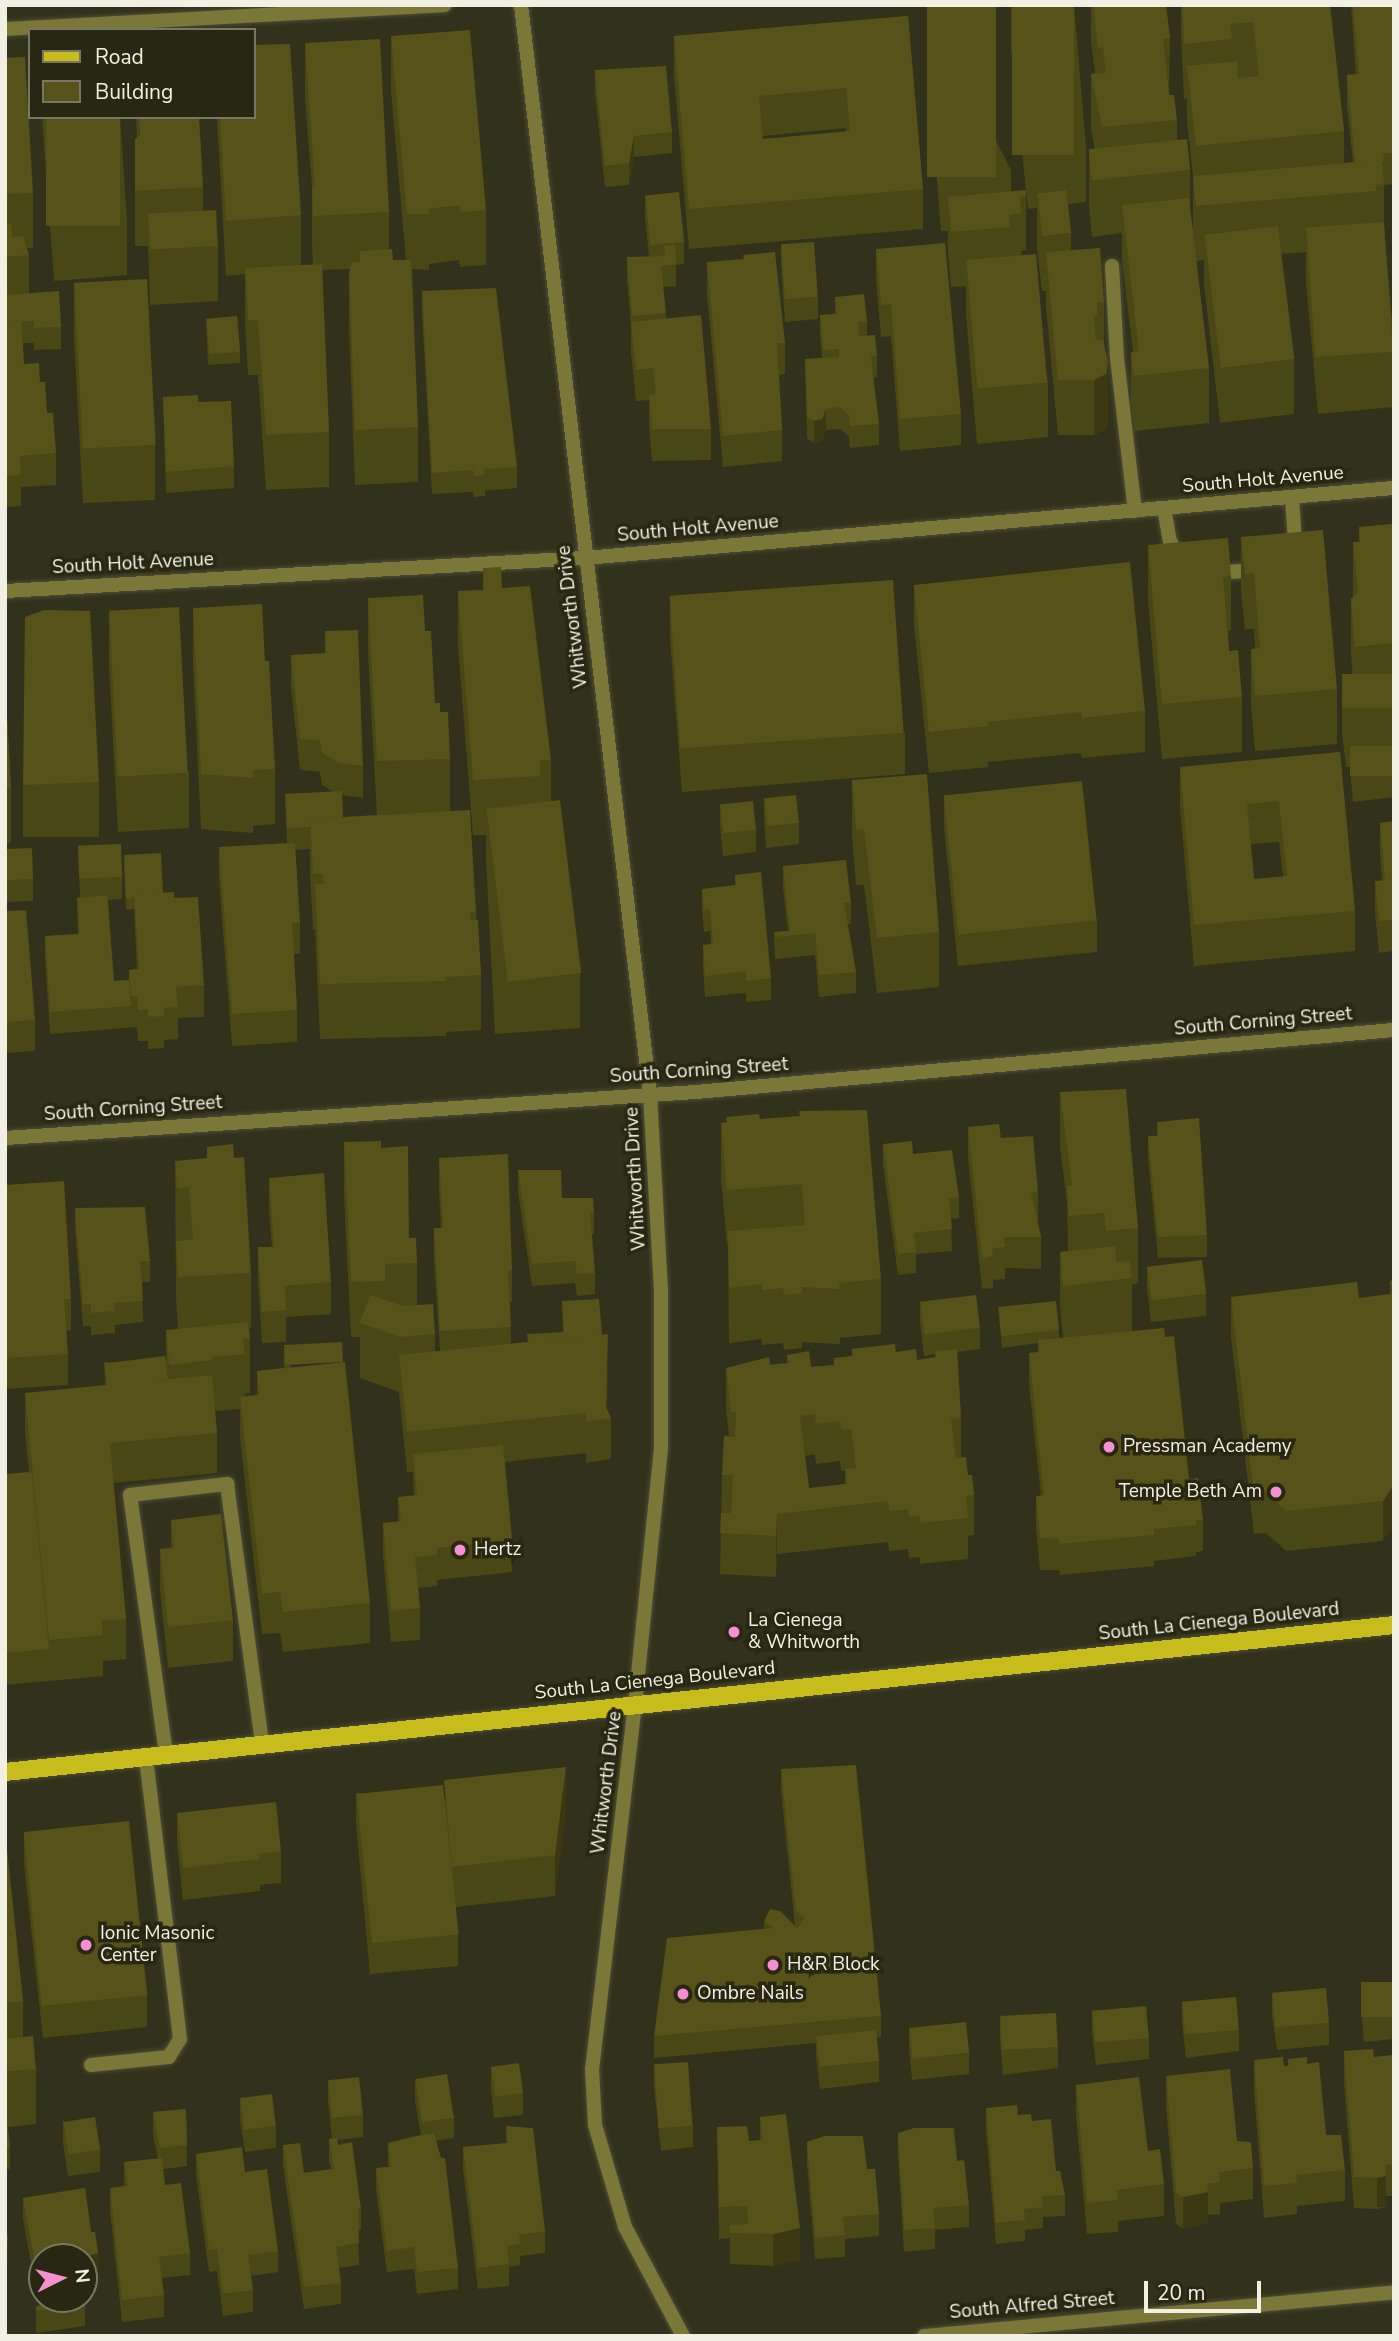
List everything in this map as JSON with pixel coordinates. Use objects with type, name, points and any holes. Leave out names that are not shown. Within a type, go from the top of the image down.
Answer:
[{"type":"main road","name":"South La Cienega Boulevard","points":[[5,1772],[261,1742],[1394,1625]]},
{"type":"street","points":[[5,29],[444,5]]},
{"type":"street","name":"Whitworth Drive","points":[[521,5],[650,1094],[661,1289],[661,1448],[593,2069],[595,2125],[625,2227],[683,2336]]},
{"type":"street","points":[[1112,266],[1117,358],[1135,511]]},
{"type":"street","name":"South Holt Avenue","points":[[5,591],[585,558],[1394,488]]},
{"type":"street","points":[[1164,508],[1170,541],[1182,560],[1206,572],[1229,575],[1254,572],[1283,557],[1295,543],[1292,497]]},
{"type":"street","name":"South Corning Street","points":[[5,1138],[650,1094],[1394,1030]]},
{"type":"street","points":[[166,1754],[130,1495],[227,1484],[261,1742]]},
{"type":"street","points":[[91,2065],[169,2057],[180,2039],[146,1756]]},
{"type":"street","name":"South Alfred Street","points":[[924,2336],[1394,2292]]},
{"type":"building","points":[[927,5],[996,5],[996,177],[927,177]]},
{"type":"building","points":[[1012,5],[1074,5],[1074,155],[1012,155]]},
{"type":"building","points":[[1093,5],[1166,5],[1170,38],[1163,39],[1169,95],[1174,95],[1177,120],[1102,127],[1091,74],[1106,73],[1103,47],[1098,48]]},
{"type":"building","points":[[1182,5],[1330,5],[1344,131],[1196,146],[1187,66],[1237,61],[1238,78],[1259,76],[1253,22],[1230,24],[1232,39],[1184,44]]},
{"type":"building","points":[[1353,5],[1394,5],[1394,153],[1383,153],[1382,162],[1355,162],[1347,75],[1359,74]]},
{"type":"building","points":[[908,16],[923,189],[689,209],[674,36]],"holes":[[[846,88],[850,131],[763,139],[759,96]]]},
{"type":"building","points":[[470,30],[486,210],[460,212],[459,205],[428,209],[429,214],[407,214],[391,36]]},
{"type":"building","points":[[380,39],[389,212],[313,216],[312,187],[315,187],[305,43]]},
{"type":"building","points":[[290,44],[301,215],[226,221],[220,119],[256,119],[256,45]]},
{"type":"building","points":[[25,57],[33,193],[5,194],[5,58]]},
{"type":"building","points":[[666,66],[672,132],[634,136],[629,163],[605,166],[595,70]]},
{"type":"building","points":[[46,119],[120,119],[120,226],[46,226]]},
{"type":"building","points":[[139,119],[199,119],[203,187],[135,191],[135,139],[140,135]]},
{"type":"building","points":[[1187,139],[1190,170],[1092,180],[1089,149]]},
{"type":"building","points":[[1382,160],[1384,184],[1376,185],[1376,191],[1196,206],[1193,176]]},
{"type":"building","points":[[1026,190],[1026,195],[1020,196],[1021,213],[1009,215],[1010,227],[951,232],[948,197]]},
{"type":"building","points":[[1066,190],[1071,233],[1042,236],[1037,194]]},
{"type":"building","points":[[679,192],[684,242],[650,245],[645,196]]},
{"type":"building","points":[[1189,198],[1209,368],[1134,376],[1131,352],[1139,351],[1122,205]]},
{"type":"building","points":[[216,210],[218,246],[150,250],[148,214]]},
{"type":"building","points":[[1384,222],[1393,352],[1315,357],[1306,227]]},
{"type":"building","points":[[5,224],[11,224],[12,237],[23,236],[29,255],[5,257]]},
{"type":"building","points":[[1278,226],[1294,359],[1221,368],[1205,235]]},
{"type":"building","points":[[814,242],[818,297],[785,299],[781,244]]},
{"type":"building","points":[[945,243],[961,414],[900,419],[891,304],[881,305],[876,249]]},
{"type":"building","points":[[675,245],[676,264],[661,266],[666,313],[632,316],[627,257],[665,256],[664,246]]},
{"type":"building","points":[[1100,248],[1104,302],[1097,302],[1097,316],[1094,316],[1096,340],[1103,340],[1108,362],[1106,374],[1094,380],[1058,380],[1046,252]]},
{"type":"building","points":[[392,249],[393,260],[411,260],[418,427],[355,430],[349,273],[352,262],[360,262],[360,251]]},
{"type":"building","points":[[775,252],[785,343],[777,343],[782,430],[723,436],[707,262],[744,259],[743,255]]},
{"type":"building","points":[[1036,254],[1047,383],[978,389],[966,260]]},
{"type":"building","points":[[322,264],[329,432],[266,435],[258,320],[248,320],[245,268]]},
{"type":"building","points":[[147,279],[156,445],[83,449],[74,283]]},
{"type":"building","points":[[496,288],[517,467],[484,469],[485,475],[474,476],[473,470],[432,473],[422,291]]},
{"type":"building","points":[[59,291],[61,327],[34,328],[34,321],[7,322],[5,295]]},
{"type":"building","points":[[864,294],[867,321],[858,322],[859,336],[875,335],[877,355],[871,357],[879,424],[850,426],[849,415],[840,407],[826,409],[822,419],[814,421],[807,417],[805,359],[839,357],[839,349],[823,350],[820,315],[837,314],[835,297]]},
{"type":"building","points":[[701,315],[711,429],[652,429],[649,395],[656,394],[653,368],[636,370],[631,322]]},
{"type":"building","points":[[237,316],[240,352],[209,355],[206,319]]},
{"type":"building","points":[[21,321],[24,364],[39,363],[40,382],[45,382],[47,413],[53,413],[56,453],[20,456],[21,475],[5,476],[5,322]]},
{"type":"building","points":[[198,395],[198,402],[231,401],[234,466],[166,472],[163,397]]},
{"type":"building","points":[[1394,524],[1394,643],[1355,647],[1351,599],[1358,592],[1353,542],[1360,542],[1359,527]]},
{"type":"building","points":[[1323,530],[1337,689],[1255,696],[1251,649],[1260,648],[1254,573],[1245,574],[1241,537]]},
{"type":"building","points":[[1228,538],[1231,576],[1223,577],[1229,651],[1238,650],[1242,697],[1162,704],[1148,545]]},
{"type":"building","points":[[1130,562],[1145,711],[1082,718],[1081,712],[988,722],[988,726],[929,732],[914,585]]},
{"type":"building","points":[[501,567],[502,588],[530,586],[551,760],[540,760],[540,776],[473,780],[458,591],[484,590],[483,568]]},
{"type":"building","points":[[893,580],[904,733],[680,748],[670,596]]},
{"type":"building","points":[[423,595],[425,631],[431,631],[435,703],[440,703],[440,712],[448,712],[450,759],[377,761],[368,598]]},
{"type":"building","points":[[262,604],[265,661],[269,661],[275,769],[253,770],[253,778],[201,774],[193,608]]},
{"type":"building","points":[[179,607],[188,773],[118,776],[109,611]]},
{"type":"building","points":[[44,610],[90,611],[99,782],[23,785],[25,617]]},
{"type":"building","points":[[358,630],[363,766],[339,763],[322,753],[320,740],[300,739],[291,655],[326,653],[325,631]]},
{"type":"building","points":[[1342,674],[1394,674],[1394,708],[1342,708]]},
{"type":"building","points":[[5,682],[11,788],[5,789]]},
{"type":"building","points":[[1350,746],[1394,746],[1394,776],[1350,776]]},
{"type":"building","points":[[1340,752],[1355,911],[1194,925],[1180,767]],"holes":[[[1279,801],[1287,876],[1254,879],[1247,804]]]},
{"type":"building","points":[[927,774],[939,932],[877,938],[864,829],[856,830],[852,780]]},
{"type":"building","points":[[1082,781],[1097,920],[958,935],[944,796]]},
{"type":"building","points":[[342,791],[343,817],[310,819],[310,827],[287,828],[285,794]]},
{"type":"building","points":[[796,795],[799,823],[767,826],[764,798]]},
{"type":"building","points":[[560,800],[581,973],[508,982],[487,809]]},
{"type":"building","points":[[753,801],[756,830],[723,833],[720,804]]},
{"type":"building","points":[[470,810],[476,912],[470,913],[470,920],[478,920],[481,975],[446,977],[446,981],[320,984],[315,884],[324,884],[323,874],[313,874],[310,819]]},
{"type":"building","points":[[1394,821],[1394,920],[1379,921],[1375,881],[1385,880],[1380,823]]},
{"type":"building","points":[[295,843],[300,923],[292,923],[297,1010],[232,1014],[219,847]]},
{"type":"building","points":[[121,844],[122,877],[79,878],[78,846]]},
{"type":"building","points":[[32,848],[33,879],[6,880],[5,849]]},
{"type":"building","points":[[161,853],[163,893],[134,895],[134,898],[126,899],[124,855]]},
{"type":"building","points":[[846,860],[851,903],[844,903],[856,972],[819,975],[815,933],[775,937],[774,932],[790,931],[783,866]]},
{"type":"building","points":[[761,872],[771,978],[746,981],[746,971],[705,976],[703,945],[713,944],[710,909],[704,910],[702,889],[736,885],[735,875]]},
{"type":"building","points":[[174,892],[174,898],[198,897],[204,985],[176,987],[178,1007],[164,1008],[164,1016],[148,1017],[148,1009],[138,1010],[137,996],[131,996],[129,970],[139,969],[134,895]]},
{"type":"building","points":[[107,895],[114,981],[129,980],[131,1006],[50,1012],[45,936],[79,934],[77,898]]},
{"type":"building","points":[[26,910],[35,1020],[5,1022],[5,911]]},
{"type":"building","points":[[1126,1089],[1138,1228],[1106,1231],[1104,1213],[1069,1216],[1067,1186],[1072,1185],[1060,1092]]},
{"type":"building","points":[[867,1110],[881,1279],[839,1283],[840,1289],[801,1287],[802,1293],[784,1295],[783,1288],[762,1290],[762,1284],[729,1288],[728,1231],[805,1225],[802,1184],[727,1190],[721,1123],[727,1122],[726,1117],[759,1114],[760,1119],[800,1116],[799,1111]]},
{"type":"building","points":[[1199,1118],[1207,1235],[1158,1237],[1148,1136],[1158,1136],[1157,1122]]},
{"type":"building","points":[[999,1124],[1001,1138],[1033,1136],[1038,1192],[1031,1193],[1041,1237],[1004,1237],[1005,1247],[992,1248],[993,1256],[982,1258],[968,1127]]},
{"type":"building","points":[[381,1141],[381,1148],[408,1146],[409,1238],[416,1238],[417,1263],[385,1264],[385,1281],[351,1282],[344,1142]]},
{"type":"building","points":[[912,1141],[913,1154],[952,1150],[959,1197],[949,1198],[952,1229],[914,1233],[916,1252],[898,1254],[883,1144]]},
{"type":"building","points":[[233,1144],[234,1158],[244,1157],[251,1273],[178,1277],[176,1241],[193,1240],[189,1187],[177,1188],[175,1161],[207,1158],[207,1147]]},
{"type":"building","points":[[508,1154],[511,1327],[440,1331],[434,1228],[443,1228],[439,1158]]},
{"type":"building","points":[[518,1170],[561,1170],[562,1198],[593,1198],[594,1213],[590,1213],[595,1273],[577,1274],[575,1261],[532,1264]]},
{"type":"building","points":[[324,1173],[331,1282],[285,1286],[286,1310],[262,1312],[258,1247],[274,1247],[269,1178]]},
{"type":"building","points":[[64,1181],[71,1299],[64,1299],[68,1354],[5,1358],[5,1185]]},
{"type":"building","points":[[145,1207],[150,1261],[140,1261],[143,1301],[114,1303],[115,1311],[91,1313],[91,1304],[83,1304],[75,1208]]},
{"type":"building","points":[[1115,1246],[1116,1262],[1130,1261],[1132,1278],[1063,1286],[1060,1252]]},
{"type":"building","points":[[1202,1260],[1206,1294],[1152,1300],[1147,1267]]},
{"type":"building","points":[[1394,1280],[1394,1485],[1383,1501],[1286,1511],[1266,1493],[1254,1494],[1231,1297],[1357,1282],[1359,1298],[1392,1294],[1390,1281]]},
{"type":"building","points":[[370,1295],[403,1306],[433,1304],[435,1334],[400,1337],[360,1323]]},
{"type":"building","points":[[976,1295],[980,1328],[924,1335],[920,1302]]},
{"type":"building","points":[[599,1299],[602,1335],[528,1342],[527,1334],[564,1332],[562,1301]]},
{"type":"building","points":[[1056,1301],[1059,1330],[1001,1336],[998,1307]]},
{"type":"building","points":[[248,1322],[250,1338],[243,1339],[245,1354],[169,1365],[166,1330]]},
{"type":"building","name":"Pressman Academy","points":[[1164,1328],[1165,1337],[1174,1336],[1189,1479],[1198,1478],[1203,1520],[1196,1520],[1196,1525],[1154,1529],[1154,1535],[1060,1544],[1059,1539],[1040,1538],[1036,1496],[1044,1495],[1029,1353],[1039,1352],[1038,1340]]},
{"type":"building","points":[[608,1334],[606,1407],[611,1418],[586,1422],[586,1413],[407,1432],[399,1355]]},
{"type":"building","points":[[342,1342],[343,1362],[285,1365],[284,1345]]},
{"type":"building","points":[[895,1344],[896,1352],[916,1349],[917,1360],[936,1357],[935,1351],[957,1349],[961,1418],[951,1419],[956,1458],[966,1457],[968,1475],[972,1475],[974,1495],[966,1496],[968,1518],[920,1523],[920,1516],[909,1517],[908,1509],[889,1511],[888,1501],[777,1514],[776,1536],[720,1533],[721,1513],[731,1513],[733,1475],[722,1475],[724,1436],[735,1437],[736,1412],[731,1412],[726,1368],[769,1357],[770,1365],[789,1363],[787,1355],[809,1351],[811,1367],[834,1365],[834,1358],[853,1356],[852,1349]],"holes":[[[815,1414],[816,1424],[840,1421],[841,1430],[851,1429],[856,1468],[845,1469],[847,1484],[809,1488],[800,1416]]]},
{"type":"building","points":[[165,1356],[168,1379],[107,1386],[104,1363]]},
{"type":"building","points":[[345,1362],[370,1603],[283,1612],[280,1592],[262,1594],[240,1397],[259,1395],[257,1371]]},
{"type":"building","points":[[212,1375],[217,1433],[110,1443],[126,1619],[101,1621],[103,1635],[49,1640],[25,1393]]},
{"type":"building","points":[[503,1445],[512,1540],[437,1548],[437,1555],[415,1557],[420,1608],[391,1611],[383,1523],[401,1521],[398,1497],[417,1495],[413,1454]]},
{"type":"building","points":[[32,1472],[49,1649],[5,1653],[5,1474]]},
{"type":"building","points":[[221,1514],[233,1620],[168,1627],[160,1549],[174,1548],[171,1520]]},
{"type":"building","points":[[856,1765],[881,2016],[654,2036],[667,1938],[773,1928],[764,1921],[770,1909],[780,1911],[797,1928],[805,1918],[796,1911],[781,1769]]},
{"type":"building","points":[[566,1767],[555,1855],[452,1867],[444,1780]]},
{"type":"building","points":[[443,1785],[459,1934],[372,1943],[356,1794]]},
{"type":"building","points":[[276,1802],[281,1851],[258,1854],[260,1859],[183,1868],[177,1813]]},
{"type":"building","name":"Ionic Masonic Center","points":[[129,1821],[147,1995],[42,2006],[24,1832]]},
{"type":"building","points":[[5,1831],[23,2001],[5,2003]]},
{"type":"building","points":[[1361,1982],[1394,1982],[1394,2017],[1361,2017]]},
{"type":"building","points":[[1326,1988],[1329,2023],[1275,2028],[1272,1993]]},
{"type":"building","points":[[1236,1997],[1239,2030],[1185,2035],[1182,2002]]},
{"type":"building","points":[[1146,2006],[1149,2038],[1095,2043],[1092,2011]]},
{"type":"building","points":[[1056,2013],[1058,2047],[1002,2050],[1000,2016]]},
{"type":"building","points":[[966,2022],[969,2053],[913,2059],[909,2028]]},
{"type":"building","points":[[876,2030],[879,2061],[820,2067],[816,2036]]},
{"type":"building","points":[[33,2036],[36,2069],[8,2071],[5,2038]]},
{"type":"building","points":[[1373,2049],[1374,2057],[1394,2055],[1394,2164],[1385,2165],[1386,2176],[1354,2177],[1344,2051]]},
{"type":"building","points":[[1283,2057],[1284,2066],[1289,2066],[1288,2059],[1307,2057],[1307,2064],[1319,2062],[1326,2135],[1341,2135],[1345,2170],[1296,2175],[1297,2183],[1264,2186],[1254,2060]]},
{"type":"building","points":[[688,2062],[692,2126],[659,2128],[654,2064]]},
{"type":"building","points":[[519,2063],[523,2093],[495,2097],[491,2067]]},
{"type":"building","points":[[1230,2069],[1237,2141],[1251,2142],[1253,2168],[1219,2172],[1220,2182],[1207,2184],[1208,2192],[1183,2197],[1176,2193],[1166,2076]]},
{"type":"building","points":[[447,2074],[454,2117],[422,2122],[415,2079]]},
{"type":"building","points":[[359,2077],[363,2115],[332,2118],[328,2080]]},
{"type":"building","points":[[1139,2077],[1148,2151],[1160,2149],[1164,2184],[1117,2190],[1118,2200],[1087,2203],[1076,2085]]},
{"type":"building","points":[[272,2094],[276,2126],[244,2130],[240,2098]]},
{"type":"building","points":[[5,2104],[10,2147],[5,2148]]},
{"type":"building","points":[[1017,2105],[1018,2115],[1031,2114],[1032,2121],[1051,2119],[1056,2171],[1060,2171],[1065,2195],[1042,2196],[1043,2207],[1024,2209],[1025,2220],[996,2223],[986,2108]]},
{"type":"building","points":[[186,2109],[187,2145],[160,2148],[153,2112]]},
{"type":"building","points":[[786,2114],[800,2228],[773,2234],[730,2233],[730,2225],[748,2224],[747,2206],[719,2207],[717,2127],[747,2126],[749,2141],[763,2140],[760,2117]]},
{"type":"building","points":[[95,2117],[100,2150],[69,2155],[63,2122]]},
{"type":"building","points":[[506,2126],[533,2128],[545,2231],[519,2235],[520,2244],[507,2246],[509,2264],[478,2268],[463,2147],[508,2143]]},
{"type":"building","points":[[914,2128],[954,2128],[957,2161],[964,2160],[969,2205],[933,2208],[935,2228],[904,2230],[898,2133]]},
{"type":"building","points":[[434,2133],[441,2158],[445,2158],[458,2268],[417,2272],[414,2247],[387,2251],[376,2168],[391,2167],[388,2143]]},
{"type":"building","points":[[824,2136],[863,2136],[867,2169],[875,2169],[879,2214],[843,2217],[845,2235],[815,2238],[807,2142]]},
{"type":"building","points":[[337,2138],[338,2145],[352,2142],[361,2209],[358,2209],[359,2243],[336,2247],[341,2283],[304,2287],[283,2145],[300,2143],[304,2173],[334,2169],[329,2139]]},
{"type":"building","points":[[242,2147],[245,2172],[267,2169],[278,2251],[248,2255],[253,2290],[223,2294],[217,2249],[209,2250],[196,2154]]},
{"type":"building","points":[[162,2158],[165,2185],[181,2183],[190,2253],[159,2257],[164,2295],[122,2300],[110,2188],[127,2186],[124,2162]]},
{"type":"building","points":[[85,2188],[91,2232],[95,2232],[97,2243],[31,2243],[23,2198]]},
{"type":"building","points":[[5,2219],[8,2240],[5,2247]]},
{"type":"place","name":"Pressman Academy","points":[[1109,1447]]},
{"type":"place","name":"Temple Beth Am","points":[[1276,1492]]},
{"type":"place","name":"Hertz","points":[[460,1550]]},
{"type":"place","name":"La Cienega & Whitworth","points":[[734,1632]]},
{"type":"place","name":"Ionic Masonic Center","points":[[86,1945]]},
{"type":"place","name":"H&R Block","points":[[773,1965]]},
{"type":"place","name":"Ombre Nails","points":[[683,1994]]}]
